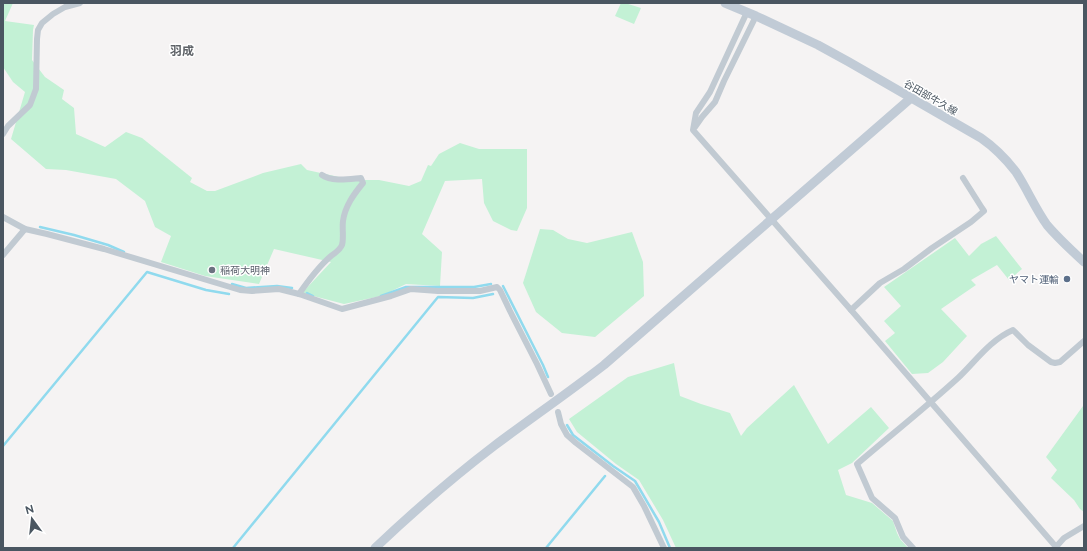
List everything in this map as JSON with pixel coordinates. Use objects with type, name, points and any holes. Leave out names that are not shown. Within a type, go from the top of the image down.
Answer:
[{"type":"street","points":[[3,134],[8,126],[30,105],[36,89],[37,39],[38,30],[42,23],[64,7],[80,3]]},
{"type":"street","name":"谷田部牛久線","points":[[725,3],[818,45],[981,138],[996,150],[1016,172],[1048,226],[1083,259]]},
{"type":"street","points":[[693,130],[696,113],[710,92],[747,12]]},
{"type":"street","points":[[693,130],[702,117],[716,102],[724,81],[756,16]]},
{"type":"street","points":[[375,548],[419,507],[493,447],[567,394],[604,365],[911,98]]},
{"type":"street","points":[[693,130],[1056,547],[1064,538],[1084,526]]},
{"type":"street","points":[[298,294],[322,265],[342,246],[343,221],[346,208],[363,183],[361,178],[333,179],[326,178],[322,175]]},
{"type":"street","points":[[851,310],[880,283],[904,269],[932,248],[972,222],[984,211],[963,178]]},
{"type":"street","points":[[3,217],[25,229],[104,249],[240,290],[252,291],[279,289],[298,294],[342,310],[411,289],[438,291],[480,291],[497,288],[500,290],[538,364],[551,394]]},
{"type":"street","points":[[3,255],[25,229]]},
{"type":"street","points":[[913,548],[903,537],[895,518],[872,498],[857,464],[959,377],[990,345],[1008,332],[1013,330],[1028,345],[1055,363],[1060,362],[1084,341]]},
{"type":"street","points":[[558,412],[561,424],[567,435],[633,487],[664,548]]},
{"type":"street","points":[[1077,530],[1084,533]]},
{"type":"green space","points":[[3,3],[13,3],[5,21],[34,25],[32,60],[45,77],[64,90],[62,99],[74,108],[76,134],[105,147],[126,132],[142,138],[192,178],[190,182],[207,191],[215,191],[263,173],[301,164],[307,170],[353,180],[379,180],[409,186],[421,181],[428,165],[431,166],[439,154],[460,143],[479,149],[527,149],[527,208],[517,231],[511,230],[493,221],[484,203],[482,179],[445,181],[422,234],[442,252],[440,286],[406,284],[381,296],[344,304],[302,293],[331,262],[274,249],[259,284],[205,276],[161,262],[171,236],[155,227],[145,201],[116,179],[66,170],[46,169],[11,139],[25,92],[13,82],[3,67]]},
{"type":"green space","points":[[621,3],[641,8],[634,24],[615,16]]},
{"type":"green space","points":[[540,229],[553,230],[568,239],[587,243],[632,232],[643,262],[644,296],[595,337],[562,333],[536,312],[523,283]]},
{"type":"green space","points":[[996,236],[1022,269],[1009,280],[997,265],[971,280],[976,285],[941,309],[967,336],[943,362],[928,373],[912,374],[885,341],[895,333],[884,321],[901,306],[884,287],[955,238],[969,256],[981,244]]},
{"type":"green space","points":[[674,363],[680,396],[730,413],[741,436],[747,428],[794,385],[828,444],[871,407],[889,428],[852,463],[838,470],[846,495],[872,503],[893,521],[900,539],[908,548],[676,548],[663,520],[639,480],[616,464],[577,432],[569,419],[628,377]]},
{"type":"green space","points":[[1083,406],[1084,512],[1051,478],[1057,470],[1046,457]]},
{"type":"waterway","points":[[40,227],[108,245],[124,252]]},
{"type":"waterway","points":[[3,446],[147,272],[206,290],[229,294]]},
{"type":"waterway","points":[[232,284],[246,288],[277,286],[292,288]]},
{"type":"waterway","points":[[381,296],[406,287],[474,287],[491,284]]},
{"type":"waterway","points":[[503,286],[548,377]]},
{"type":"waterway","points":[[307,293],[313,296]]},
{"type":"waterway","points":[[233,548],[438,297],[473,298],[493,294]]},
{"type":"waterway","points":[[567,425],[573,435],[635,481],[659,522],[670,548]]},
{"type":"waterway","points":[[546,548],[605,476]]},
{"type":"place","name":"稲荷大明神","points":[[212,270]]},
{"type":"place","name":"ヤマト運輸","points":[[1067,279]]},
{"type":"district","name":"羽成","points":[[182,51]]}]
